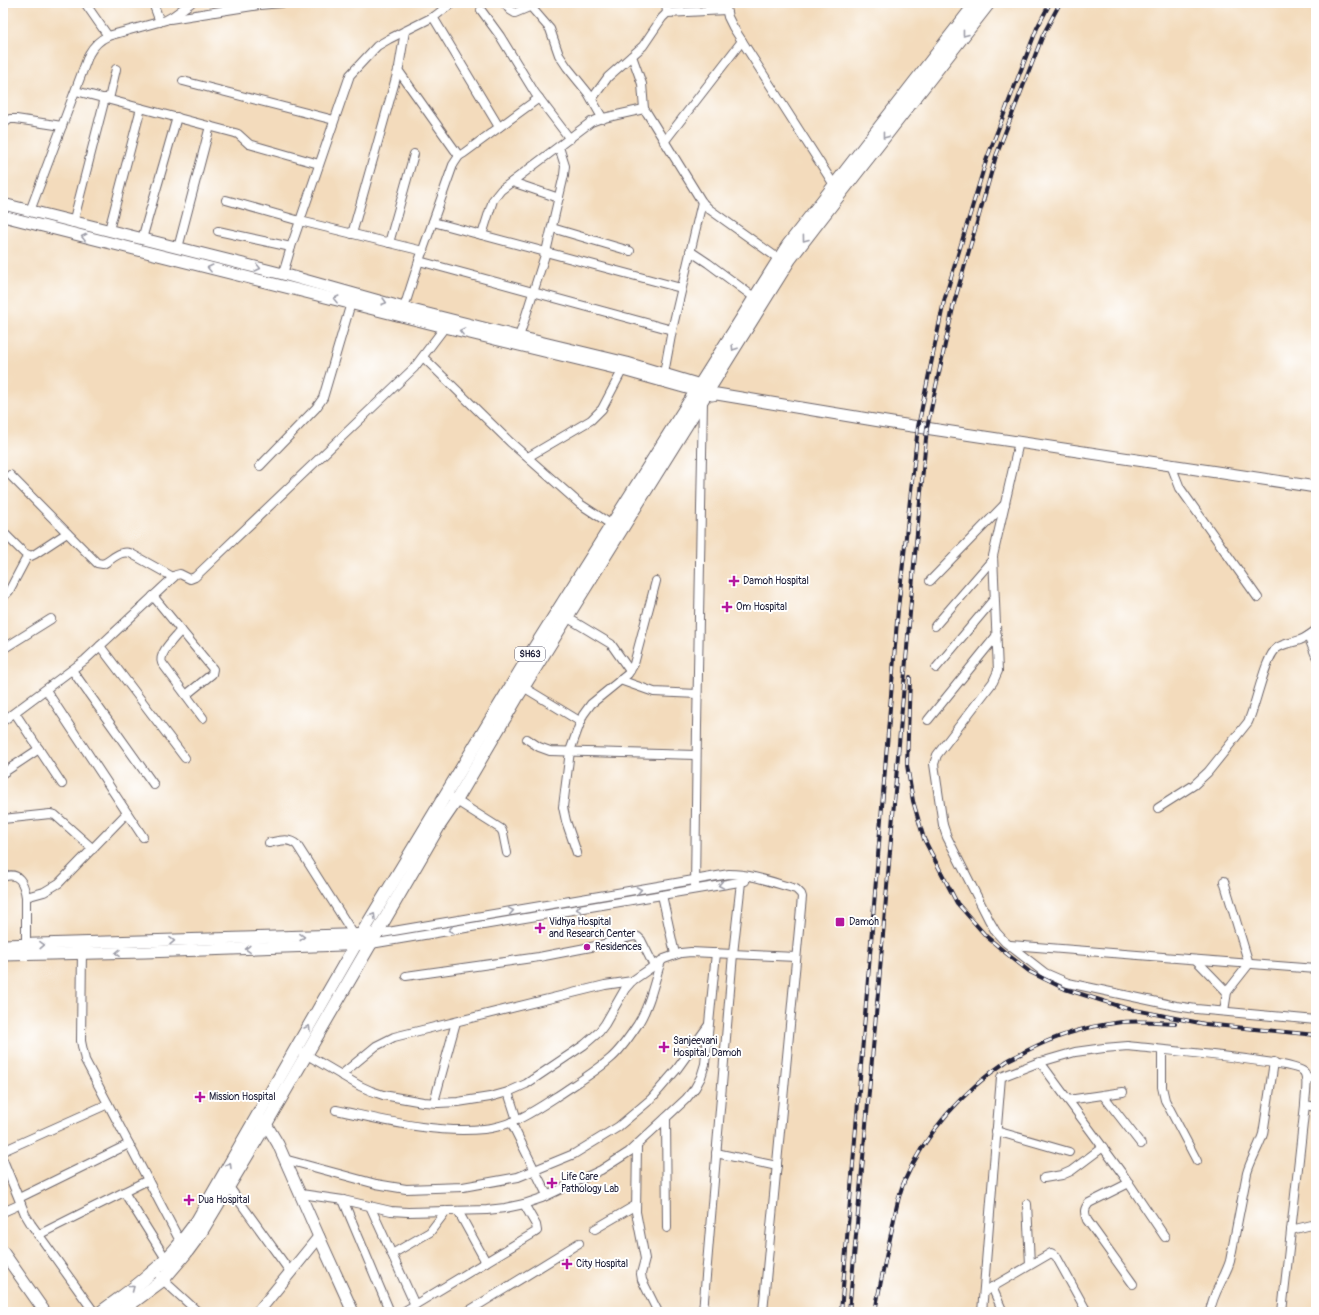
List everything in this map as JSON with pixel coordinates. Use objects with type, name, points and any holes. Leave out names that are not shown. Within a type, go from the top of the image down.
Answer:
[{"type":"main road","name":"SH63","points":[[301,1051],[357,938],[397,887],[439,826],[451,798],[611,533],[837,189],[976,3]]},
{"type":"main road","name":"SH63","points":[[705,392],[754,298],[792,240],[837,189],[989,3]]},
{"type":"main road","points":[[3,204],[74,223],[109,230],[283,274],[404,308],[519,337],[625,366],[705,392],[943,431],[1316,487]]},
{"type":"main road","points":[[3,216],[445,327],[625,366]]},
{"type":"main road","name":"SH63","points":[[159,1275],[166,1259],[200,1234],[224,1183],[301,1051],[373,939],[397,887]]},
{"type":"main road","points":[[3,955],[82,948],[357,938],[373,939]]},
{"type":"main road","points":[[3,946],[26,945],[82,948]]},
{"type":"main road","points":[[261,1121],[273,1134],[353,1312]]},
{"type":"main road","points":[[258,1312],[319,1237]]},
{"type":"main road","name":"SH63","points":[[101,1312],[117,1309],[159,1275],[185,1246]]},
{"type":"main road","points":[[3,1252],[45,1312]]},
{"type":"street","points":[[85,3],[108,36]]},
{"type":"street","points":[[153,3],[163,21]]},
{"type":"street","points":[[163,21],[173,16],[191,3]]},
{"type":"street","points":[[30,211],[92,48],[101,39],[163,21],[259,5],[282,3]]},
{"type":"street","points":[[283,274],[350,74],[377,46],[433,17],[452,3]]},
{"type":"street","points":[[504,3],[515,13],[539,3]]},
{"type":"street","points":[[666,3],[667,13]]},
{"type":"street","points":[[531,7],[547,24],[559,55],[592,99],[602,118]]},
{"type":"street","points":[[592,99],[608,77],[644,46],[662,18],[667,13],[725,7],[730,22],[837,189]]},
{"type":"street","points":[[481,10],[500,36],[539,98],[570,139]]},
{"type":"street","points":[[433,17],[499,127]]},
{"type":"street","points":[[352,234],[398,70],[405,31]]},
{"type":"street","points":[[664,142],[742,41]]},
{"type":"street","points":[[632,56],[642,84],[644,108],[702,202],[709,209],[780,259]]},
{"type":"street","points":[[74,223],[116,69]]},
{"type":"street","points":[[398,70],[459,156]]},
{"type":"street","points":[[183,81],[334,120]]},
{"type":"street","points":[[76,91],[238,134],[249,144],[319,164]]},
{"type":"street","points":[[404,308],[453,165],[459,156],[539,98]]},
{"type":"street","points":[[109,230],[141,108]]},
{"type":"street","points":[[482,235],[493,200],[501,190],[591,122],[644,108]]},
{"type":"street","points":[[142,239],[177,118]]},
{"type":"street","points":[[3,124],[10,120],[16,119],[62,126]]},
{"type":"street","points":[[178,248],[210,126]]},
{"type":"street","points":[[519,337],[546,252],[565,171],[559,147]]},
{"type":"street","points":[[390,243],[414,154]]},
{"type":"street","points":[[512,182],[559,198]]},
{"type":"street","points":[[226,200],[300,221],[423,251]]},
{"type":"street","points":[[663,378],[681,288],[702,202]]},
{"type":"street","points":[[433,222],[681,288]]},
{"type":"street","points":[[552,228],[630,251]]},
{"type":"street","points":[[218,231],[291,247]]},
{"type":"street","points":[[690,251],[754,298]]},
{"type":"street","points":[[419,261],[672,330]]},
{"type":"street","points":[[260,466],[316,408],[323,398],[351,303]]},
{"type":"street","points":[[3,721],[72,670],[178,574],[190,579],[195,578],[414,368],[445,327]]},
{"type":"street","points":[[423,357],[502,435],[611,533]]},
{"type":"street","points":[[528,457],[591,420],[602,409],[625,366]]},
{"type":"street","points":[[695,890],[697,694],[705,392]]},
{"type":"street","points":[[1019,442],[993,559],[998,665],[996,677],[937,755],[934,764],[946,837],[996,932],[1044,973],[1068,983],[1176,1006],[1316,1020]]},
{"type":"street","points":[[1171,465],[1180,488],[1258,598]]},
{"type":"street","points":[[10,475],[97,563],[106,563],[119,554],[126,552],[173,578]]},
{"type":"street","points":[[930,581],[1005,504]]},
{"type":"street","points":[[3,532],[6,540],[28,555],[35,554],[67,533]]},
{"type":"street","points":[[3,596],[28,555]]},
{"type":"street","points":[[935,626],[993,559]]},
{"type":"street","points":[[577,853],[563,807],[570,751],[583,715],[591,704],[630,671],[634,664],[656,581]]},
{"type":"street","points":[[153,596],[213,669],[212,674],[186,695]]},
{"type":"street","points":[[936,668],[994,599]]},
{"type":"street","points":[[563,614],[611,644],[630,671]]},
{"type":"street","points":[[3,649],[51,619]]},
{"type":"street","points":[[181,630],[163,652],[161,660],[203,718]]},
{"type":"street","points":[[1158,808],[1201,780],[1248,722],[1253,714],[1268,660],[1274,650],[1282,645],[1300,640],[1316,630]]},
{"type":"street","points":[[928,720],[997,635]]},
{"type":"street","points":[[1308,636],[1316,656]]},
{"type":"street","points":[[100,646],[186,758]]},
{"type":"street","points":[[72,670],[154,785]]},
{"type":"street","points":[[620,680],[654,692],[697,694]]},
{"type":"street","points":[[519,684],[581,722]]},
{"type":"street","points":[[46,690],[143,837]]},
{"type":"street","points":[[15,713],[62,784]]},
{"type":"street","points":[[527,739],[544,749],[550,750],[696,755]]},
{"type":"street","points":[[3,772],[39,749]]},
{"type":"street","points":[[451,798],[501,829],[506,853]]},
{"type":"street","points":[[26,897],[44,892],[54,887],[128,813]]},
{"type":"street","points":[[3,819],[50,814],[55,815],[60,817],[93,848]]},
{"type":"street","points":[[269,843],[284,840],[293,842],[297,845],[357,938]]},
{"type":"street","points":[[373,939],[496,918],[545,906],[594,897],[729,874],[759,878],[796,889],[802,897],[764,1312]]},
{"type":"street","points":[[3,877],[15,875],[19,878],[23,886],[26,897],[26,945]]},
{"type":"street","points":[[496,918],[547,914],[759,878]]},
{"type":"street","points":[[1224,881],[1250,964]]},
{"type":"street","points":[[703,1312],[733,954],[741,882]]},
{"type":"street","points":[[662,895],[675,954]]},
{"type":"street","points":[[594,897],[596,906]]},
{"type":"street","points":[[545,906],[547,914]]},
{"type":"street","points":[[336,1110],[432,1128],[484,1129],[501,1126],[514,1121],[538,1108],[590,1074],[611,1058],[630,1035],[646,1008],[657,963],[641,940],[635,936],[596,946],[539,957],[406,976]]},
{"type":"street","points":[[1010,945],[1316,970]]},
{"type":"street","points":[[82,948],[82,1050],[88,1067],[185,1246]]},
{"type":"street","points":[[301,1051],[341,1075],[371,1091],[383,1095],[423,1102],[458,1102],[474,1100],[508,1092],[526,1084],[592,1039],[605,1024],[625,989],[632,981],[657,963],[675,954],[691,952],[796,957]]},
{"type":"street","points":[[301,1194],[408,1212],[505,1208],[524,1204],[547,1195],[615,1162],[637,1145],[686,1099],[695,1088],[701,1077],[705,1064],[716,953]]},
{"type":"street","points":[[1196,960],[1227,992]]},
{"type":"street","points":[[1224,1011],[1227,992],[1250,964]]},
{"type":"street","points":[[341,1075],[381,1042],[394,1037],[605,985],[632,981]]},
{"type":"street","points":[[434,1102],[456,1022]]},
{"type":"street","points":[[284,1159],[376,1184],[406,1189],[463,1187],[518,1177],[574,1154],[624,1122],[651,1099],[677,1069],[709,1025]]},
{"type":"street","points":[[982,1312],[1001,1077],[1040,1062],[1075,1052],[1128,1046],[1274,1062],[1300,1069],[1304,1072],[1306,1078],[1304,1105],[1282,1312]]},
{"type":"street","points":[[1162,1050],[1162,1093],[1197,1161]]},
{"type":"street","points":[[1040,1062],[1129,1183],[1165,1237]]},
{"type":"street","points":[[1210,1312],[1214,1297],[1230,1261],[1247,1173],[1263,1134],[1274,1062]]},
{"type":"street","points":[[1306,1078],[1316,1079]]},
{"type":"street","points":[[508,1092],[514,1121],[547,1195]]},
{"type":"street","points":[[1068,1100],[1123,1092]]},
{"type":"street","points":[[1103,1095],[1141,1144]]},
{"type":"street","points":[[3,1151],[108,1104]]},
{"type":"street","points":[[1304,1105],[1316,1107]]},
{"type":"street","points":[[666,1118],[666,1228]]},
{"type":"street","points":[[996,1131],[1069,1152]]},
{"type":"street","points":[[3,1212],[20,1201],[129,1144]]},
{"type":"street","points":[[637,1145],[636,1205],[645,1260],[640,1274],[658,1312]]},
{"type":"street","points":[[1044,1178],[1062,1175],[1071,1171],[1103,1148]]},
{"type":"street","points":[[716,1152],[777,1166]]},
{"type":"street","points":[[3,1160],[25,1214],[38,1235],[94,1312]]},
{"type":"street","points":[[38,1235],[148,1180]]},
{"type":"street","points":[[224,1183],[291,1273]]},
{"type":"street","points":[[1129,1183],[1089,1203],[1085,1208],[1084,1213],[1087,1220],[1133,1284]]},
{"type":"street","points":[[124,1192],[166,1259]]},
{"type":"street","points":[[343,1200],[390,1312]]},
{"type":"street","points":[[403,1312],[534,1233],[536,1231],[536,1225],[524,1204]]},
{"type":"street","points":[[1027,1204],[1030,1264]]},
{"type":"street","points":[[595,1229],[636,1205]]},
{"type":"street","points":[[370,1206],[415,1305]]},
{"type":"street","points":[[392,1254],[430,1232],[446,1211]]},
{"type":"street","points":[[458,1211],[486,1262]]},
{"type":"street","points":[[1291,1230],[1316,1224]]},
{"type":"street","points":[[470,1311],[579,1243]]},
{"type":"street","points":[[984,1292],[1049,1253],[1053,1254],[1087,1312]]},
{"type":"street","points":[[159,1275],[198,1312]]},
{"type":"street","points":[[992,1287],[1003,1312]]},
{"type":"railway","points":[[841,1312],[898,609],[918,427],[944,301],[986,161],[1037,28],[1050,3]]},
{"type":"railway","points":[[849,1312],[927,428],[954,303],[996,156],[1043,35],[1060,3]]},
{"type":"railway","points":[[910,677],[907,765],[913,801],[924,839],[957,903],[986,936],[1030,972],[1065,989],[1125,1008],[1205,1024],[1316,1035]]},
{"type":"railway","points":[[875,1312],[897,1205],[904,1182],[934,1130],[947,1114],[975,1086],[1007,1061],[1058,1037],[1080,1030],[1122,1022],[1175,1023]]},
{"type":"place","name":"Damoh Hospital","points":[[734,581]]},
{"type":"place","name":"Om Hospital","points":[[727,607]]},
{"type":"place","name":"Damoh","points":[[840,922]]},
{"type":"place","name":"Vidhya Hospital and Research Center","points":[[540,928]]},
{"type":"place","name":"Residences","points":[[587,947]]},
{"type":"place","name":"Sanjeevani Hospital, Damoh","points":[[664,1047]]},
{"type":"place","name":"Mission Hospital","points":[[200,1097]]},
{"type":"place","name":"Life Care Pathology Lab","points":[[552,1183]]},
{"type":"place","name":"Dua Hospital","points":[[189,1200]]},
{"type":"place","name":"City Hospital","points":[[567,1264]]}]
